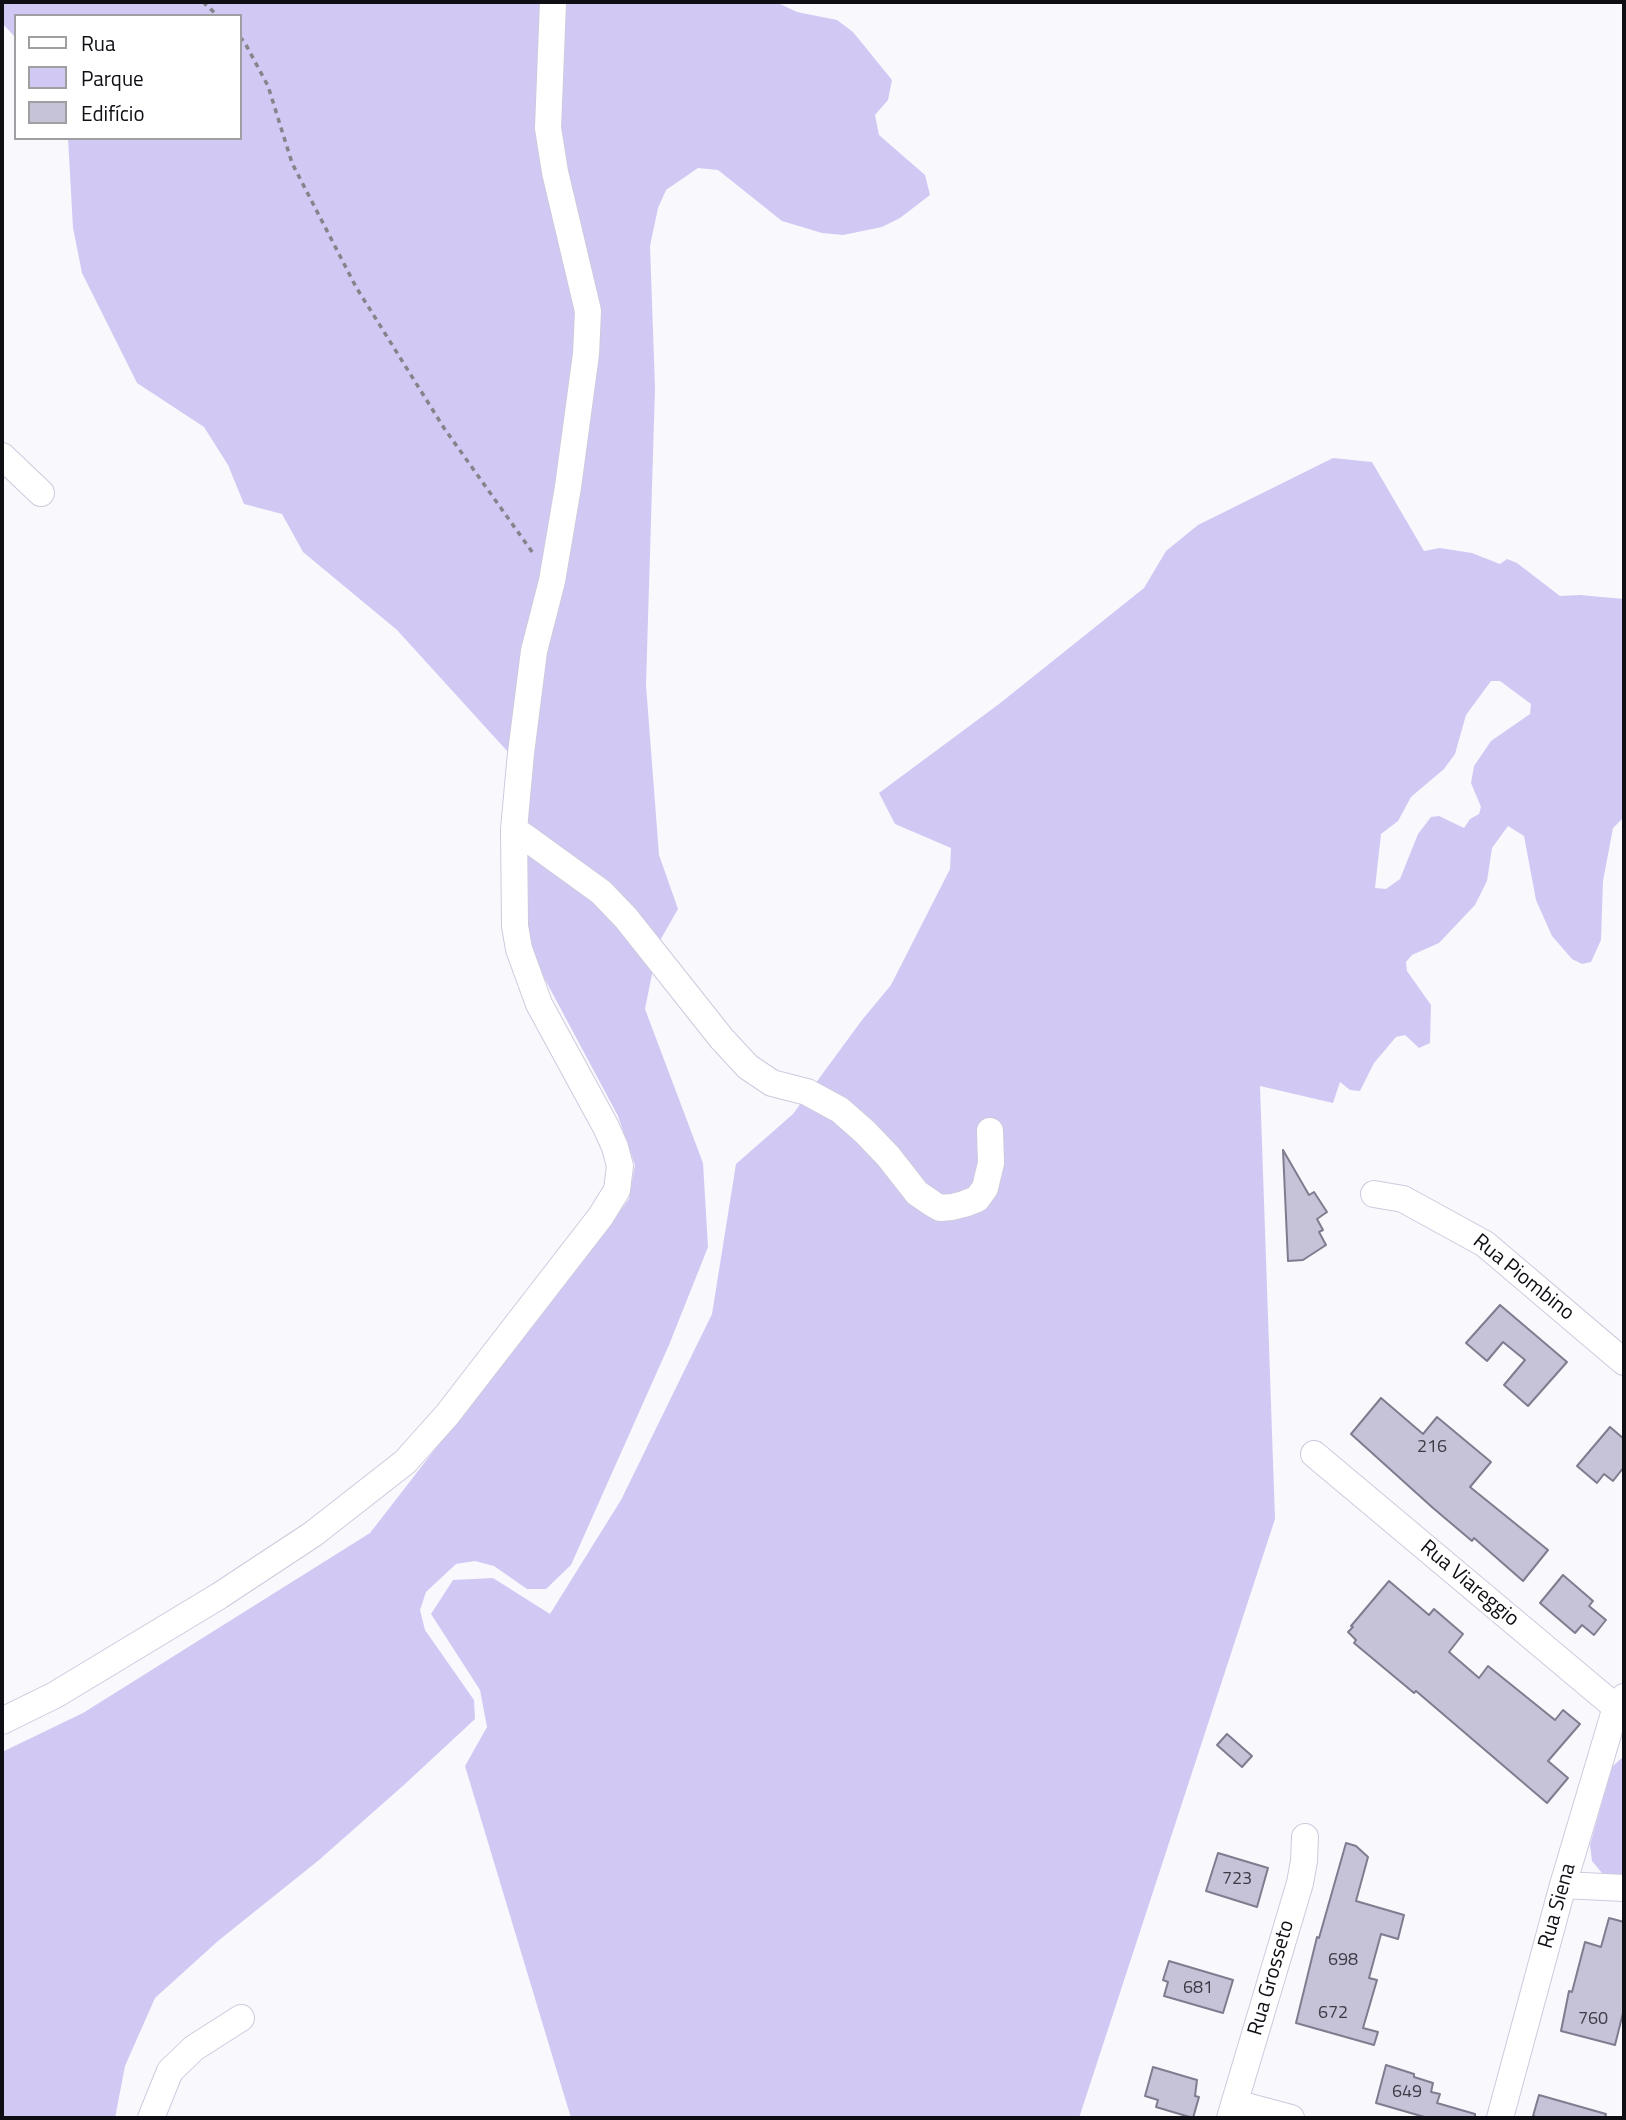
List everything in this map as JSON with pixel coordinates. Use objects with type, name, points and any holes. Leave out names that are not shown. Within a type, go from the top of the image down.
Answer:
[{"type":"street","points":[[2,1721],[55,1695],[219,1596],[313,1534],[405,1462],[447,1415],[601,1216],[617,1190],[620,1166],[615,1147],[539,1004],[519,949],[515,926],[514,829],[534,651],[552,581],[568,487],[586,354],[588,311],[555,172],[548,128],[553,2]]},
{"type":"street","points":[[2,456],[41,493]]},
{"type":"street","points":[[514,829],[601,892],[626,918],[722,1039],[748,1067],[772,1083],[807,1093],[840,1110],[888,1156],[917,1193],[933,1204],[940,1208],[977,1199],[985,1188],[991,1163],[990,1131]]},
{"type":"street","name":"Rua Piombino","points":[[1374,1194],[1403,1199],[1485,1244],[1624,1362]]},
{"type":"street","name":"Rua Viareggio","points":[[1314,1454],[1622,1706]]},
{"type":"street","name":"Rua Siena","points":[[1500,2118],[1563,1885],[1622,1706]]},
{"type":"street","name":"Rua Grosseto","points":[[1233,2111],[1300,1883],[1305,1837]]},
{"type":"street","points":[[1563,1885],[1624,1888]]},
{"type":"street","points":[[151,2118],[170,2071],[194,2048],[241,2018]]},
{"type":"street","points":[[1233,2111],[1291,2118]]},
{"type":"path","points":[[203,2],[216,14]]},
{"type":"path","points":[[242,39],[268,86],[292,163],[356,287],[444,428],[552,581]]},
{"type":"green space","points":[[2,2],[776,2],[797,12],[837,20],[853,32],[892,80],[888,100],[875,115],[879,135],[925,175],[930,195],[900,218],[882,227],[843,235],[822,233],[782,221],[718,170],[698,168],[666,190],[658,208],[650,246],[655,388],[646,685],[659,855],[678,909],[658,944],[645,1009],[703,1163],[708,1247],[669,1345],[571,1565],[546,1589],[527,1589],[494,1566],[475,1561],[456,1564],[426,1592],[420,1610],[425,1630],[474,1700],[475,1719],[319,1860],[218,1941],[155,1998],[125,2066],[115,2118],[2,2118],[2,1752],[83,1713],[370,1533],[629,1199],[635,1165],[618,1116],[533,957],[522,880],[528,774],[397,630],[303,552],[282,514],[244,504],[228,465],[204,427],[137,383],[82,273],[73,228],[68,140],[242,140],[242,14],[14,14],[14,36],[2,23]]},
{"type":"green space","points":[[1333,458],[1372,462],[1424,551],[1440,548],[1472,553],[1500,564],[1507,559],[1517,563],[1560,596],[1624,599],[1624,817],[1613,828],[1603,881],[1601,940],[1591,962],[1582,964],[1572,959],[1552,936],[1536,900],[1524,836],[1508,826],[1492,848],[1487,881],[1475,905],[1439,943],[1412,955],[1406,962],[1407,971],[1431,1005],[1430,1043],[1419,1048],[1405,1035],[1396,1037],[1374,1063],[1360,1091],[1350,1090],[1340,1082],[1333,1103],[1260,1086],[1275,1519],[1079,2118],[571,2118],[465,1766],[487,1727],[480,1690],[431,1614],[453,1580],[493,1578],[550,1614],[621,1500],[712,1314],[736,1164],[793,1114],[891,985],[950,869],[951,848],[895,824],[879,793],[999,704],[1144,588],[1166,551],[1198,525]],"holes":[[[1491,681],[1500,681],[1531,704],[1530,714],[1491,741],[1474,766],[1471,783],[1481,807],[1479,814],[1470,819],[1464,828],[1439,816],[1431,817],[1418,834],[1400,879],[1386,889],[1375,888],[1381,834],[1398,821],[1411,797],[1444,769],[1455,754],[1466,715]]]},
{"type":"green space","points":[[1624,1756],[1624,1878],[1613,1878],[1602,1873],[1592,1861],[1590,1845],[1612,1767]]},
{"type":"building","points":[[1283,1150],[1309,1195],[1314,1192],[1327,1212],[1317,1219],[1323,1230],[1319,1232],[1326,1245],[1303,1260],[1288,1261]]},
{"type":"building","points":[[1500,1305],[1567,1362],[1528,1406],[1504,1385],[1525,1360],[1503,1342],[1487,1361],[1466,1343]]},
{"type":"building","points":[[1381,1398],[1423,1434],[1437,1417],[1491,1462],[1470,1487],[1548,1550],[1523,1581],[1474,1538],[1472,1541],[1433,1508],[1351,1434]]},
{"type":"building","points":[[1610,1427],[1624,1439],[1624,1467],[1613,1481],[1604,1474],[1597,1483],[1577,1466]]},
{"type":"building","points":[[1563,1575],[1593,1601],[1589,1606],[1606,1620],[1594,1635],[1582,1625],[1575,1633],[1540,1603]]},
{"type":"building","points":[[1389,1581],[1429,1615],[1434,1609],[1463,1634],[1449,1652],[1479,1678],[1488,1666],[1555,1720],[1563,1710],[1580,1724],[1548,1761],[1568,1778],[1547,1803],[1416,1691],[1414,1693],[1354,1643],[1356,1640],[1348,1632],[1353,1627],[1351,1626]]},
{"type":"building","points":[[1227,1734],[1252,1756],[1242,1767],[1217,1745]]},
{"type":"building","points":[[1346,1843],[1356,1846],[1368,1857],[1356,1901],[1404,1915],[1398,1939],[1381,1934],[1369,1978],[1377,1980],[1363,2028],[1378,2032],[1374,2045],[1296,2023],[1317,1937],[1319,1938]]},
{"type":"building","points":[[1218,1853],[1268,1868],[1257,1907],[1206,1891]]},
{"type":"building","points":[[1609,1918],[1624,1922],[1624,2009],[1615,2045],[1561,2031],[1569,1991],[1572,1992],[1585,1942],[1601,1947]]},
{"type":"building","points":[[1169,1961],[1233,1980],[1223,2013],[1164,1996],[1168,1982],[1163,1980]]},
{"type":"building","points":[[1386,2065],[1433,2083],[1431,2092],[1440,2094],[1437,2103],[1475,2114],[1475,2118],[1428,2118],[1376,2103]]},
{"type":"building","points":[[1153,2067],[1197,2080],[1195,2096],[1199,2097],[1193,2118],[1156,2107],[1158,2100],[1145,2096]]},
{"type":"building","points":[[1539,2095],[1606,2114],[1605,2118],[1533,2116]]}]
